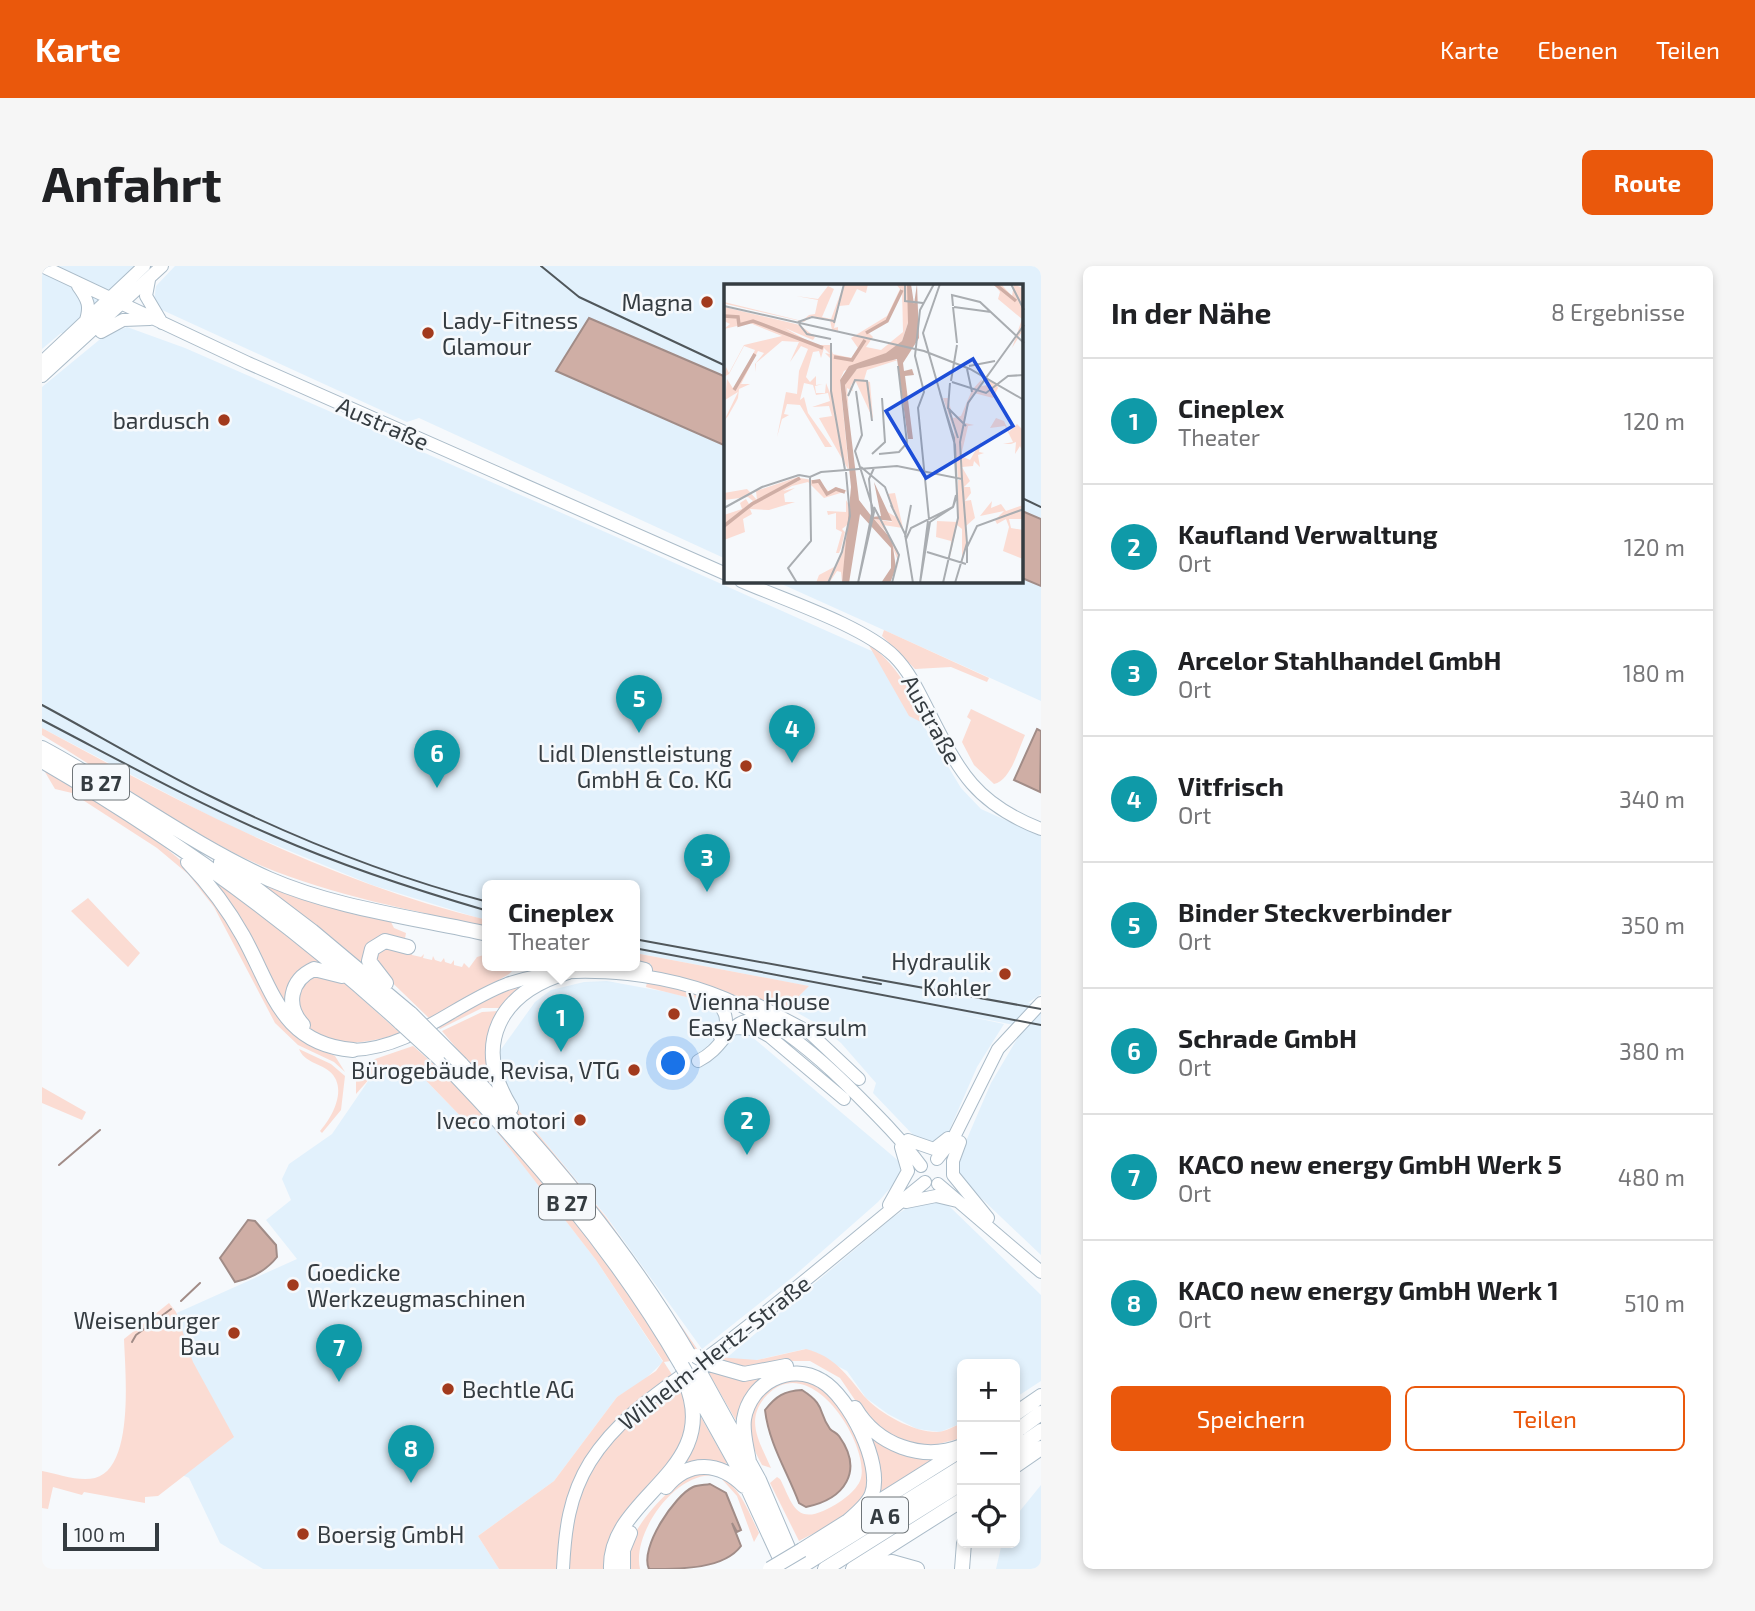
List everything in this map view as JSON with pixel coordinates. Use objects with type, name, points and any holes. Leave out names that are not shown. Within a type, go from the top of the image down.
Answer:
[{"type":"highway","name":"B 27","points":[[42,748],[158,819],[312,931],[406,1019],[512,1136],[591,1231],[690,1367],[749,1462],[801,1563]]},
{"type":"highway","name":"B 27","points":[[42,761],[139,821],[217,874],[406,1019],[461,1064],[537,1146],[607,1232],[682,1343],[690,1367],[785,1569]]},
{"type":"highway","points":[[158,819],[272,880],[318,896],[482,933]]},
{"type":"highway","points":[[139,821],[186,860],[209,884],[244,938],[279,1007],[293,1024],[318,1044],[349,1049]]},
{"type":"highway","points":[[406,1019],[372,967],[369,956],[377,943],[385,941],[408,947]]},
{"type":"highway","points":[[349,1049],[321,1038],[300,1022],[294,1012],[292,995],[299,979],[314,969],[333,971],[356,982]]},
{"type":"highway","points":[[640,969],[645,970]]},
{"type":"highway","points":[[537,1146],[533,1135],[501,1092],[495,1077],[493,1044],[501,1018],[510,1004],[533,984],[567,971]]},
{"type":"highway","points":[[611,1569],[618,1537],[687,1445],[695,1412],[690,1367],[744,1374],[787,1366],[809,1367],[835,1380],[868,1426],[893,1444],[911,1450],[934,1452],[957,1449]]},
{"type":"highway","points":[[749,1462],[744,1424],[748,1404],[755,1392],[766,1382],[783,1375],[808,1375],[821,1380],[839,1399],[874,1459],[871,1496],[847,1522],[801,1563],[770,1569]]},
{"type":"highway","points":[[1020,1411],[1041,1396]]},
{"type":"highway","points":[[1020,1428],[1041,1413]]},
{"type":"highway","points":[[1020,1446],[1041,1431]]},
{"type":"highway","points":[[1020,1463],[1041,1448]]},
{"type":"highway","points":[[847,1522],[957,1451]]},
{"type":"highway","points":[[623,1569],[623,1550],[633,1529],[673,1478],[692,1468],[710,1465],[726,1471],[750,1492]]},
{"type":"highway","name":"A 6","points":[[801,1563],[957,1469]]},
{"type":"highway","name":"A 6","points":[[825,1569],[959,1485]]},
{"type":"highway","points":[[853,1569],[957,1503]]},
{"type":"highway","points":[[962,1569],[964,1548]]},
{"type":"highway","points":[[853,1569],[892,1562],[917,1569]]},
{"type":"main road","name":"Austraße","points":[[42,266],[158,322],[724,573]]},
{"type":"main road","points":[[58,363],[116,303],[144,266]]},
{"type":"main road","points":[[42,362],[84,325],[149,279],[162,266]]},
{"type":"main road","points":[[42,376],[112,325],[128,320],[158,322],[146,296],[149,279]]},
{"type":"main road","points":[[75,283],[88,300],[90,309],[84,325]]},
{"type":"main road","name":"Austraße","points":[[745,583],[883,647],[905,668],[959,768],[975,789],[1003,813],[1041,829]]},
{"type":"main road","points":[[640,970],[709,983],[758,1005],[809,1032],[859,1079]]},
{"type":"main road","points":[[349,1049],[389,1044],[505,985],[564,971]]},
{"type":"main road","points":[[593,971],[646,976],[703,989],[725,996],[771,1021],[819,1058],[902,1139],[934,1149],[960,1124]]},
{"type":"main road","points":[[703,989],[722,1006],[726,1026],[712,1048],[698,1057],[714,1053],[734,1028],[748,1018],[771,1021]]},
{"type":"main road","points":[[932,1171],[949,1147],[998,1049],[1041,1003]]},
{"type":"main road","points":[[758,1005],[823,1052],[961,1203],[1041,1272]]},
{"type":"main road","points":[[734,1028],[756,1029],[769,1036],[844,1099]]},
{"type":"main road","points":[[979,1085],[953,1161],[953,1175],[1014,1248]]},
{"type":"main road","points":[[889,1209],[908,1171],[902,1139]]},
{"type":"main road","points":[[932,1171],[960,1142]]},
{"type":"main road","points":[[932,1171],[996,1228]]},
{"type":"main road","name":"Wilhelm-Hertz-Straße","points":[[563,1569],[571,1502],[591,1460],[614,1431],[643,1403],[721,1347],[834,1256],[932,1171]]},
{"type":"main road","points":[[889,1209],[921,1196],[941,1197],[961,1203]]},
{"type":"shaded area","points":[[42,266],[152,266],[76,339],[61,333],[42,349]]},
{"type":"shaded area","points":[[175,266],[1041,266],[1041,519],[1024,511],[1024,284],[724,284],[724,376],[589,318],[556,371],[724,445],[724,558],[419,418],[407,422],[160,309],[154,300],[156,286]]},
{"type":"shaded area","points":[[589,318],[724,376],[724,445],[556,371]]},
{"type":"shaded area","points":[[127,327],[185,348],[874,652],[886,663],[961,788],[981,809],[1041,836],[1041,994],[1028,1003],[1041,1005],[1041,1255],[960,1178],[957,1162],[991,1083],[1024,1027],[953,1013],[1004,1024],[977,1067],[949,1131],[932,1145],[916,1138],[873,1093],[876,1083],[841,1043],[819,1025],[789,1008],[808,986],[640,954],[640,880],[482,880],[482,919],[475,917],[372,885],[227,825],[42,728],[42,387],[104,336]]},
{"type":"shaded area","points":[[1024,512],[1041,519],[1041,586],[1024,579]]},
{"type":"shaded area","points":[[1024,579],[1041,586],[1041,701],[779,583],[1024,583]]},
{"type":"shaded area","points":[[884,630],[989,678],[987,682],[951,667],[915,669],[882,636]]},
{"type":"shaded area","points":[[867,642],[894,669],[928,722],[921,722],[909,716]]},
{"type":"shaded area","points":[[971,709],[1025,735],[1009,771],[994,784],[974,765],[962,742],[971,720],[967,717]]},
{"type":"shaded area","points":[[42,728],[259,839],[371,885],[482,919],[482,926],[345,894],[262,866],[205,837],[42,735]]},
{"type":"shaded area","points":[[1037,729],[1041,731],[1040,792],[1014,780]]},
{"type":"shaded area","points":[[42,767],[147,834],[203,882],[310,1045],[335,1056],[345,1072],[334,1062],[298,1045],[275,1023],[214,907],[188,874],[157,848],[72,793],[55,789]]},
{"type":"shaded area","points":[[202,869],[331,967],[300,974],[295,1019]]},
{"type":"shaded area","points":[[242,869],[389,918],[394,928],[406,933],[404,944],[376,941],[377,977]]},
{"type":"shaded area","points":[[88,898],[140,953],[128,967],[71,911]]},
{"type":"shaded area","points":[[379,945],[407,954],[411,951],[412,955],[421,957],[424,954],[423,958],[432,960],[433,956],[441,962],[444,958],[445,962],[451,964],[454,960],[454,965],[462,967],[464,963],[469,968],[477,957],[482,956],[482,971],[512,971],[431,1020],[375,966]]},
{"type":"shaded area","points":[[640,954],[809,986],[794,1001],[777,1030],[734,1009],[646,987],[651,964],[640,961]]},
{"type":"shaded area","points":[[313,972],[340,979],[400,1033],[351,1043],[326,1039],[315,1034],[305,1023],[295,996]]},
{"type":"shaded area","points":[[534,978],[501,1008],[482,1008],[440,1029],[437,1026],[468,1007]]},
{"type":"shaded area","points":[[607,981],[700,1001],[731,1019],[901,1163],[899,1178],[878,1202],[794,1276],[702,1349],[606,1216],[520,1112],[509,1093],[497,1055],[535,1002],[551,990],[584,982]]},
{"type":"shaded area","points":[[499,1011],[497,1091],[483,1080],[442,1031],[482,1012]]},
{"type":"shaded area","points":[[413,1046],[444,1073],[509,1093],[520,1112],[606,1217],[702,1356],[664,1362],[686,1399],[688,1421],[681,1443],[668,1465],[617,1529],[607,1549],[605,1569],[499,1569],[478,1536],[554,1481],[617,1397],[656,1371],[663,1361],[596,1260],[483,1114],[471,1127],[412,1066],[378,1069],[356,1094],[356,1075],[375,1059]]},
{"type":"shaded area","points":[[299,1049],[331,1064],[345,1076],[341,1110],[322,1133],[320,1131],[336,1102],[338,1085],[329,1071],[308,1060]]},
{"type":"shaded area","points":[[412,1066],[471,1127],[483,1113],[596,1260],[663,1362],[642,1382],[617,1397],[554,1481],[478,1536],[499,1569],[263,1569],[220,1543],[189,1478],[126,1451],[170,1316],[297,1259],[266,1220],[291,1200],[282,1179],[289,1164],[332,1134],[375,1071]]},
{"type":"shaded area","points":[[42,1087],[86,1112],[82,1120],[42,1103]]},
{"type":"shaded area","points":[[925,1201],[943,1203],[950,1207],[1041,1295],[1041,1381],[1020,1395],[1020,1359],[957,1359],[957,1425],[940,1432],[917,1429],[888,1414],[866,1398],[847,1371],[805,1349],[757,1360],[724,1360],[892,1218],[911,1205]]},
{"type":"shaded area","points":[[248,1220],[255,1221],[276,1245],[277,1257],[258,1273],[235,1282],[220,1258]]},
{"type":"shaded area","points":[[169,1303],[176,1312],[193,1362],[234,1437],[158,1496],[145,1497],[145,1503],[84,1492],[82,1495],[53,1487],[48,1509],[42,1508],[42,1471],[75,1478],[95,1478],[108,1470],[117,1456],[125,1416],[124,1339]]},
{"type":"shaded area","points":[[806,1349],[816,1352],[832,1361],[871,1403],[888,1415],[928,1431],[943,1431],[957,1425],[957,1439],[934,1445],[934,1448],[893,1439],[870,1422],[840,1378],[810,1361],[787,1361],[755,1370],[714,1364],[717,1357],[757,1360]]},
{"type":"shaded area","points":[[708,1372],[738,1379],[766,1376],[738,1424]]},
{"type":"shaded area","points":[[784,1380],[808,1382],[829,1393],[852,1427],[867,1472],[868,1485],[860,1504],[836,1522],[799,1541],[770,1483],[777,1477],[780,1479],[795,1507],[800,1512],[813,1514],[844,1499],[860,1481],[862,1467],[857,1448],[836,1409],[820,1394],[803,1384],[785,1384],[767,1395],[760,1404],[756,1414],[756,1432],[771,1468],[762,1465],[751,1438],[750,1416],[761,1397]]},
{"type":"shaded area","points":[[802,1390],[815,1400],[826,1423],[838,1435],[850,1461],[850,1472],[840,1490],[820,1503],[806,1507],[799,1503],[779,1457],[765,1410],[781,1395]]},
{"type":"shaded area","points":[[698,1412],[727,1463],[724,1465],[703,1461],[682,1467]]},
{"type":"shaded area","points":[[865,1429],[938,1459],[878,1496],[880,1466]]},
{"type":"shaded area","points":[[698,1471],[711,1473],[721,1477],[730,1483],[749,1511],[759,1533],[754,1542],[737,1496],[720,1477],[705,1476],[689,1481],[662,1505],[643,1537],[639,1554],[640,1569],[628,1569],[630,1547],[639,1526],[657,1503]]},
{"type":"shaded area","points":[[710,1484],[726,1493],[741,1530],[737,1532],[732,1523],[741,1546],[734,1554],[724,1559],[701,1566],[649,1569],[649,1548],[660,1523],[686,1492],[693,1487]]},
{"type":"shaded area","points":[[1041,1485],[1041,1569],[996,1569],[1001,1548],[1020,1548],[1020,1511]]},
{"type":"waterway","points":[[59,1165],[100,1130]]},
{"type":"waterway","points":[[181,1301],[200,1283]]},
{"type":"waterway","points":[[132,1342],[136,1335],[171,1309]]},
{"type":"tram line","points":[[42,705],[188,785],[277,828],[381,869],[482,900]]},
{"type":"tram line","points":[[640,940],[881,984]]},
{"type":"railway","points":[[541,266],[579,297],[724,365]]},
{"type":"railway","points":[[1024,499],[1041,507]]},
{"type":"railway","points":[[42,720],[187,796],[276,837],[381,877],[482,909]]},
{"type":"railway","points":[[640,949],[1041,1025]]},
{"type":"railway","points":[[863,977],[1041,1009]]},
{"type":"place","name":"Magna","points":[[707,302]]},
{"type":"place","name":"Lady-Fitness Glamour","points":[[428,333]]},
{"type":"place","name":"bardusch","points":[[224,420]]},
{"type":"place","name":"Binder Steckverbinder","points":[[639,733]]},
{"type":"place","name":"Vitfrisch","points":[[792,763]]},
{"type":"place","name":"Lidl DIenstleistung GmbH & Co. KG","points":[[746,766]]},
{"type":"place","name":"Schrade GmbH","points":[[437,788]]},
{"type":"place","name":"Arcelor Stahlhandel GmbH","points":[[707,892]]},
{"type":"place","name":"Hydraulik Kohler","points":[[1005,974]]},
{"type":"place","name":"Vienna House Easy Neckarsulm","points":[[674,1014]]},
{"type":"place","name":"Cineplex","points":[[561,1052]]},
{"type":"place","name":"Bürogebäude, Revisa, VTG","points":[[634,1070]]},
{"type":"place","name":"Iveco motori","points":[[580,1120]]},
{"type":"place","name":"Kaufland Verwaltung","points":[[747,1155]]},
{"type":"place","name":"Goedicke Werkzeugmaschinen","points":[[293,1285]]},
{"type":"place","name":"Weisenburger Bau","points":[[234,1333]]},
{"type":"place","name":"KACO new energy GmbH Werk 5","points":[[339,1382]]},
{"type":"place","name":"Bechtle AG","points":[[448,1389]]},
{"type":"place","name":"KACO new energy GmbH Werk 1","points":[[411,1483]]},
{"type":"place","name":"Boersig GmbH","points":[[303,1534]]}]
